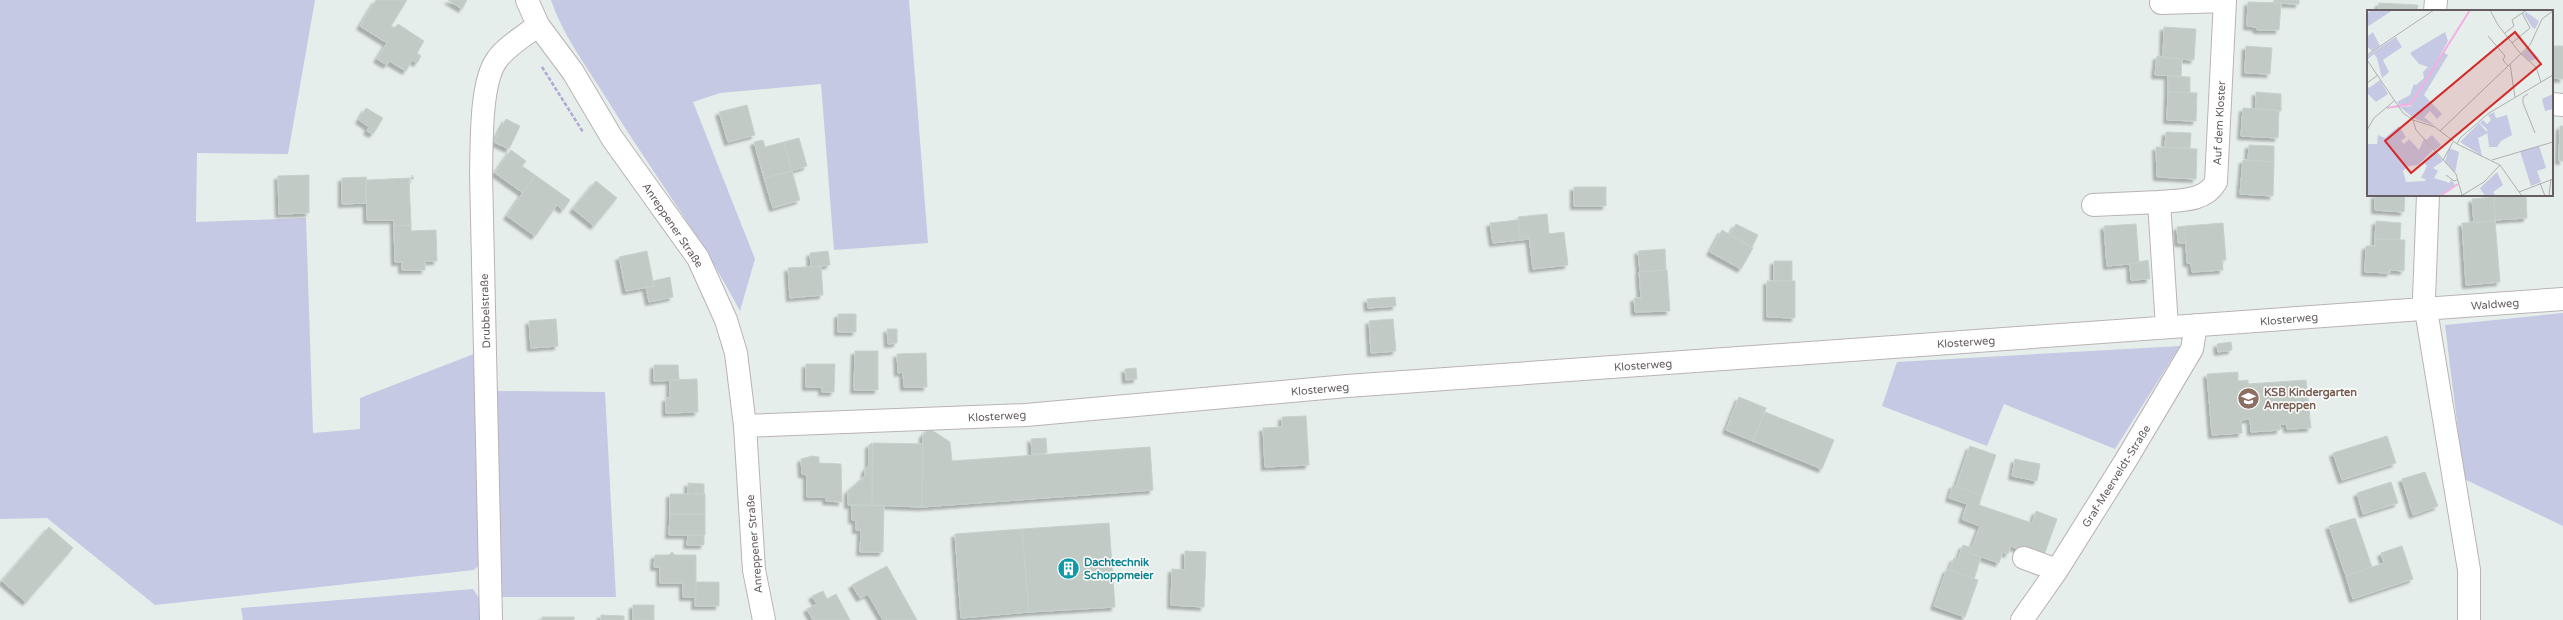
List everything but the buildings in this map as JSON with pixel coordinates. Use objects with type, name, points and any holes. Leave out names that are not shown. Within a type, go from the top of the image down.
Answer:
[{"type":"street","name":"Anreppener Straße","points":[[527,0],[538,25],[573,72],[612,138],[698,258],[712,284],[736,353],[745,426],[754,570],[764,620]]},
{"type":"street","name":"Auf dem Kloster","points":[[2093,205],[2159,202],[2196,198],[2213,187],[2216,182],[2225,0],[2161,3]]},
{"type":"street","points":[[2435,10],[2436,0]]},
{"type":"street","name":"Drubbelstraße","points":[[492,620],[481,173],[483,116],[490,74],[496,60],[538,25]]},
{"type":"street","points":[[2553,104],[2563,105]]},
{"type":"street","points":[[2428,196],[2424,298],[2427,309],[2445,433],[2469,570],[2469,620]]},
{"type":"street","points":[[2159,202],[2167,327]]},
{"type":"street","name":"Waldweg","points":[[2427,309],[2563,299]]},
{"type":"street","name":"Klosterweg","points":[[745,426],[1026,415],[1347,386],[2427,309]]},
{"type":"street","name":"Graf-Meerveldt-Straße","points":[[2022,620],[2057,570],[2126,460],[2192,349],[2196,325]]},
{"type":"street","points":[[2024,558],[2057,570]]},
{"type":"path","points":[[569,110],[584,135]]},
{"type":"shaded area","points":[[0,0],[315,0],[288,154],[197,153],[196,222],[306,218],[313,433],[360,429],[360,398],[479,352],[480,564],[474,570],[155,605],[47,518],[0,519]]},
{"type":"shaded area","points":[[551,0],[909,0],[928,243],[834,250],[821,84],[720,93],[693,102],[755,259],[740,311],[691,228],[574,48],[561,24]]},
{"type":"shaded area","points":[[2563,313],[2563,526],[2464,479],[2445,325]]},
{"type":"shaded area","points":[[2180,346],[2115,449],[2004,404],[1987,446],[1882,406],[1897,362]]},
{"type":"shaded area","points":[[495,391],[605,392],[616,597],[498,597]]},
{"type":"shaded area","points":[[473,589],[484,605],[484,620],[243,620],[241,608]]},
{"type":"place","name":"KSB Kindergarten Anreppen","points":[[2249,398]]},
{"type":"place","name":"Dachtechnik Schoppmeier","points":[[1069,568]]}]
